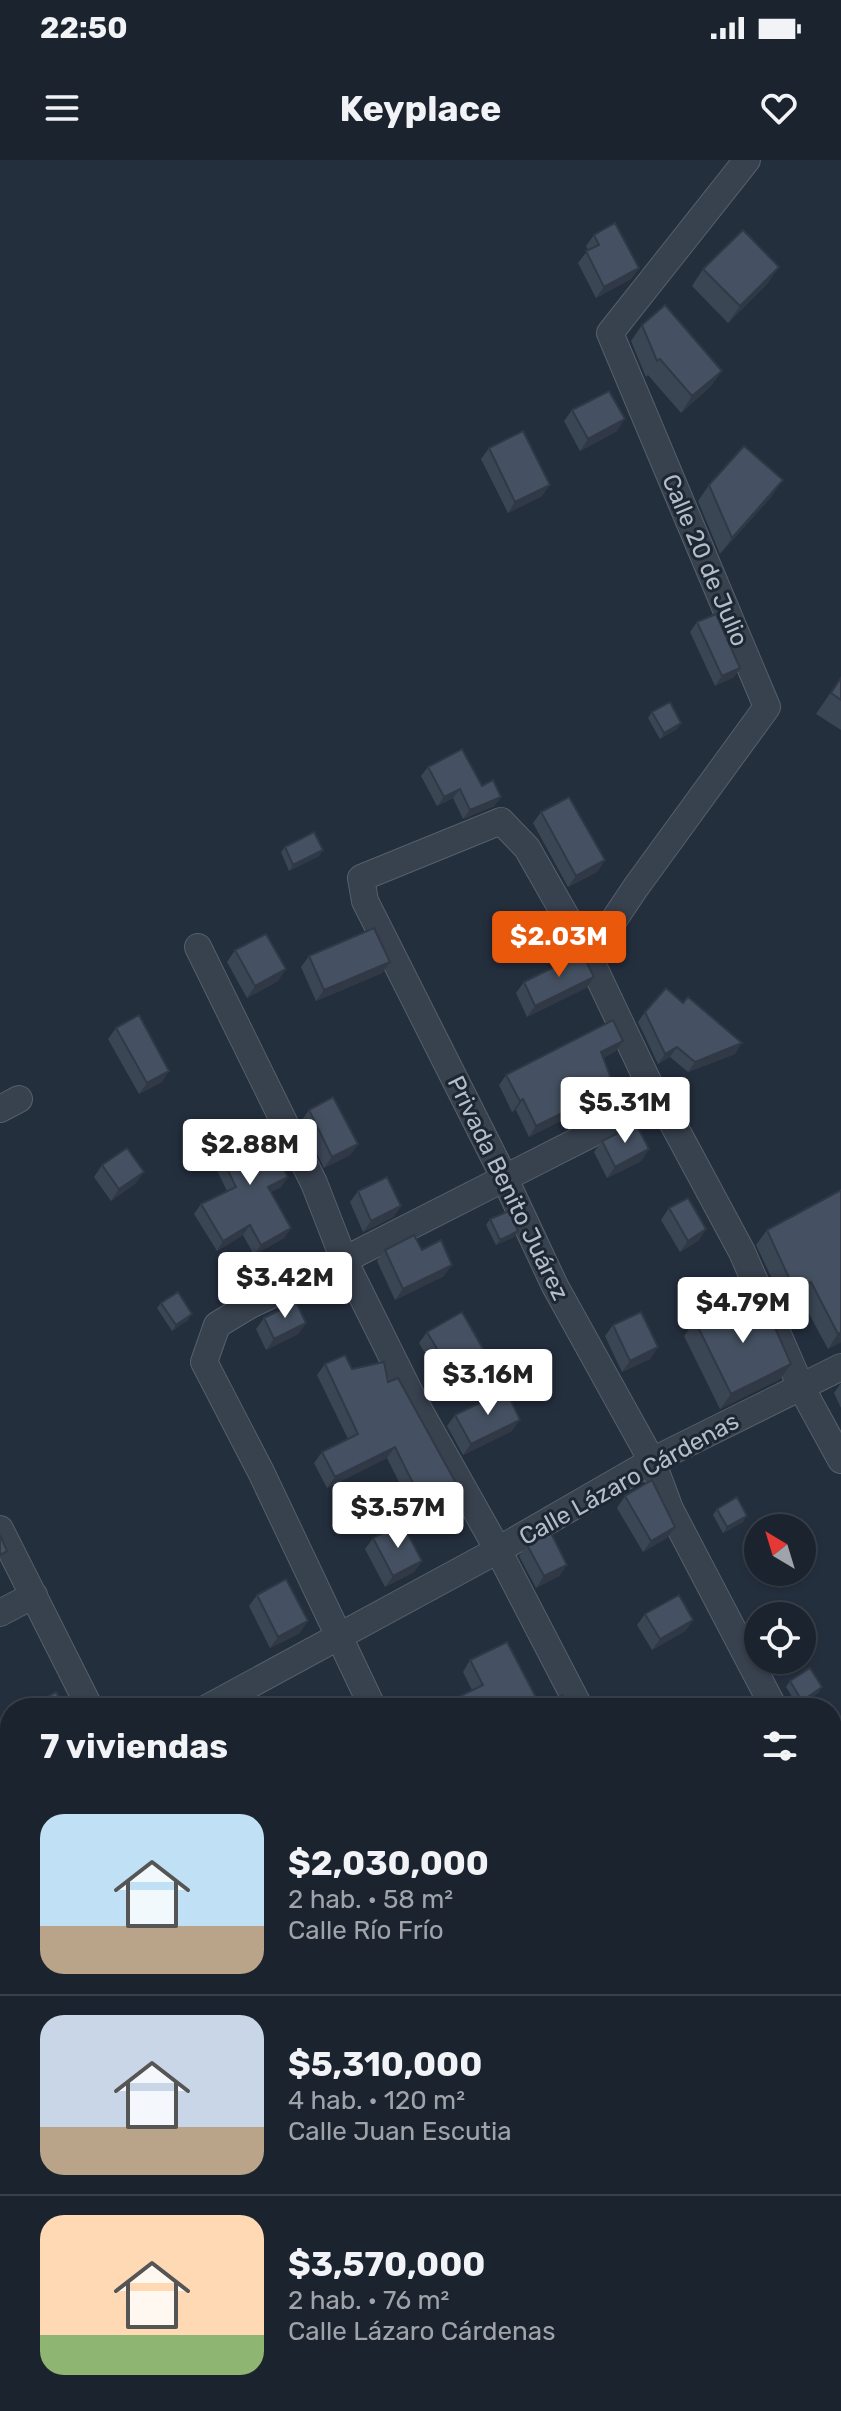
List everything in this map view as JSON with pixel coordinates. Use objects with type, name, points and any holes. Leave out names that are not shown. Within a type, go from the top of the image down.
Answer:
[{"type":"street","name":"Calle 20 de Julio","points":[[589,957],[767,707],[610,333],[747,160]]},
{"type":"street","name":"Privada Benito Juárez","points":[[589,957],[527,848],[501,821],[361,878],[365,901],[504,1177],[555,1286],[652,1461],[670,1509],[769,1698]]},
{"type":"street","points":[[198,947],[314,1183],[344,1260],[414,1401],[498,1550],[575,1698]]},
{"type":"street","points":[[589,957],[654,1094],[742,1252],[801,1387],[841,1460]]},
{"type":"street","points":[[368,1698],[261,1472],[204,1362],[217,1325],[250,1305],[601,1129],[654,1094]]},
{"type":"street","name":"Calle Lázaro Cárdenas","points":[[225,1698],[498,1550],[652,1461],[841,1367]]},
{"type":"street","points":[[0,1529],[85,1698]]},
{"type":"street","points":[[0,1613],[34,1595]]},
{"type":"building","points":[[615,223],[639,268],[604,287],[586,251],[599,245],[594,235]]},
{"type":"building","points":[[743,230],[779,267],[740,306],[703,269]]},
{"type":"building","points":[[665,305],[722,371],[692,396],[660,359],[657,361],[642,325]]},
{"type":"building","points":[[609,391],[625,419],[588,439],[572,410]]},
{"type":"building","points":[[523,431],[550,485],[515,502],[489,448]]},
{"type":"building","points":[[744,446],[783,480],[732,538],[709,485]]},
{"type":"building","points":[[716,614],[740,668],[722,676],[697,622]]},
{"type":"building","points":[[841,678],[841,700],[831,693]]},
{"type":"building","points":[[670,702],[681,723],[664,733],[652,712]]},
{"type":"building","points":[[462,749],[482,786],[493,780],[501,797],[470,810],[460,789],[444,797],[428,767]]},
{"type":"building","points":[[569,797],[605,860],[576,876],[541,812]]},
{"type":"building","points":[[314,832],[323,850],[293,865],[285,847]]},
{"type":"building","points":[[374,928],[390,962],[324,990],[309,956]]},
{"type":"building","points":[[266,934],[286,969],[255,986],[235,950]]},
{"type":"building","points":[[582,953],[594,977],[535,1006],[524,982]]},
{"type":"building","points":[[666,988],[683,1003],[688,997],[742,1043],[695,1062],[677,1047],[665,1054],[645,1012]]},
{"type":"building","points":[[139,1015],[169,1071],[147,1083],[116,1028]]},
{"type":"building","points":[[613,1020],[623,1041],[601,1052],[616,1092],[590,1103],[589,1100],[536,1126],[523,1099],[520,1101],[506,1075]]},
{"type":"building","points":[[333,1097],[358,1144],[332,1157],[309,1110]]},
{"type":"building","points":[[266,1122],[277,1149],[274,1150],[288,1177],[268,1187],[291,1228],[261,1245],[250,1225],[223,1241],[201,1204],[236,1187],[217,1148],[236,1139],[234,1134]]},
{"type":"building","points":[[636,1124],[649,1149],[615,1167],[602,1141]]},
{"type":"building","points":[[127,1148],[144,1172],[119,1189],[102,1165]]},
{"type":"building","points":[[387,1177],[401,1206],[371,1221],[358,1191]]},
{"type":"building","points":[[841,1190],[841,1332],[838,1334],[811,1282],[795,1291],[767,1230]]},
{"type":"building","points":[[688,1198],[706,1229],[688,1241],[669,1208]]},
{"type":"building","points":[[509,1211],[518,1231],[500,1240],[490,1219]]},
{"type":"building","points":[[414,1235],[422,1250],[441,1240],[452,1265],[403,1289],[385,1250]]},
{"type":"building","points":[[178,1292],[192,1314],[176,1325],[161,1303]]},
{"type":"building","points":[[740,1299],[747,1314],[765,1305],[791,1364],[731,1394],[695,1321]]},
{"type":"building","points":[[296,1302],[306,1323],[274,1339],[264,1318]]},
{"type":"building","points":[[462,1312],[483,1349],[449,1369],[427,1332]]},
{"type":"building","points":[[641,1312],[658,1347],[630,1361],[613,1325]]},
{"type":"building","points":[[345,1355],[352,1369],[384,1362],[388,1382],[398,1378],[462,1494],[400,1522],[388,1497],[414,1485],[395,1447],[335,1477],[322,1452],[358,1434],[325,1364]]},
{"type":"building","points":[[506,1390],[520,1420],[471,1444],[455,1415]]},
{"type":"building","points":[[652,1480],[675,1527],[651,1541],[625,1496]]},
{"type":"building","points":[[737,1497],[746,1514],[727,1527],[717,1509]]},
{"type":"building","points":[[402,1523],[422,1561],[393,1576],[373,1538]]},
{"type":"building","points":[[551,1533],[567,1565],[544,1576],[527,1545]]},
{"type":"building","points":[[0,1535],[7,1551],[0,1555]]},
{"type":"building","points":[[286,1579],[308,1621],[278,1637],[257,1595]]},
{"type":"building","points":[[679,1595],[693,1620],[660,1639],[645,1614]]},
{"type":"building","points":[[507,1642],[536,1698],[456,1698],[483,1685],[470,1660]]},
{"type":"building","points":[[801,1674],[814,1674],[822,1687],[806,1698],[800,1698],[790,1681]]},
{"type":"building","points":[[56,1692],[59,1698],[45,1698]]}]
